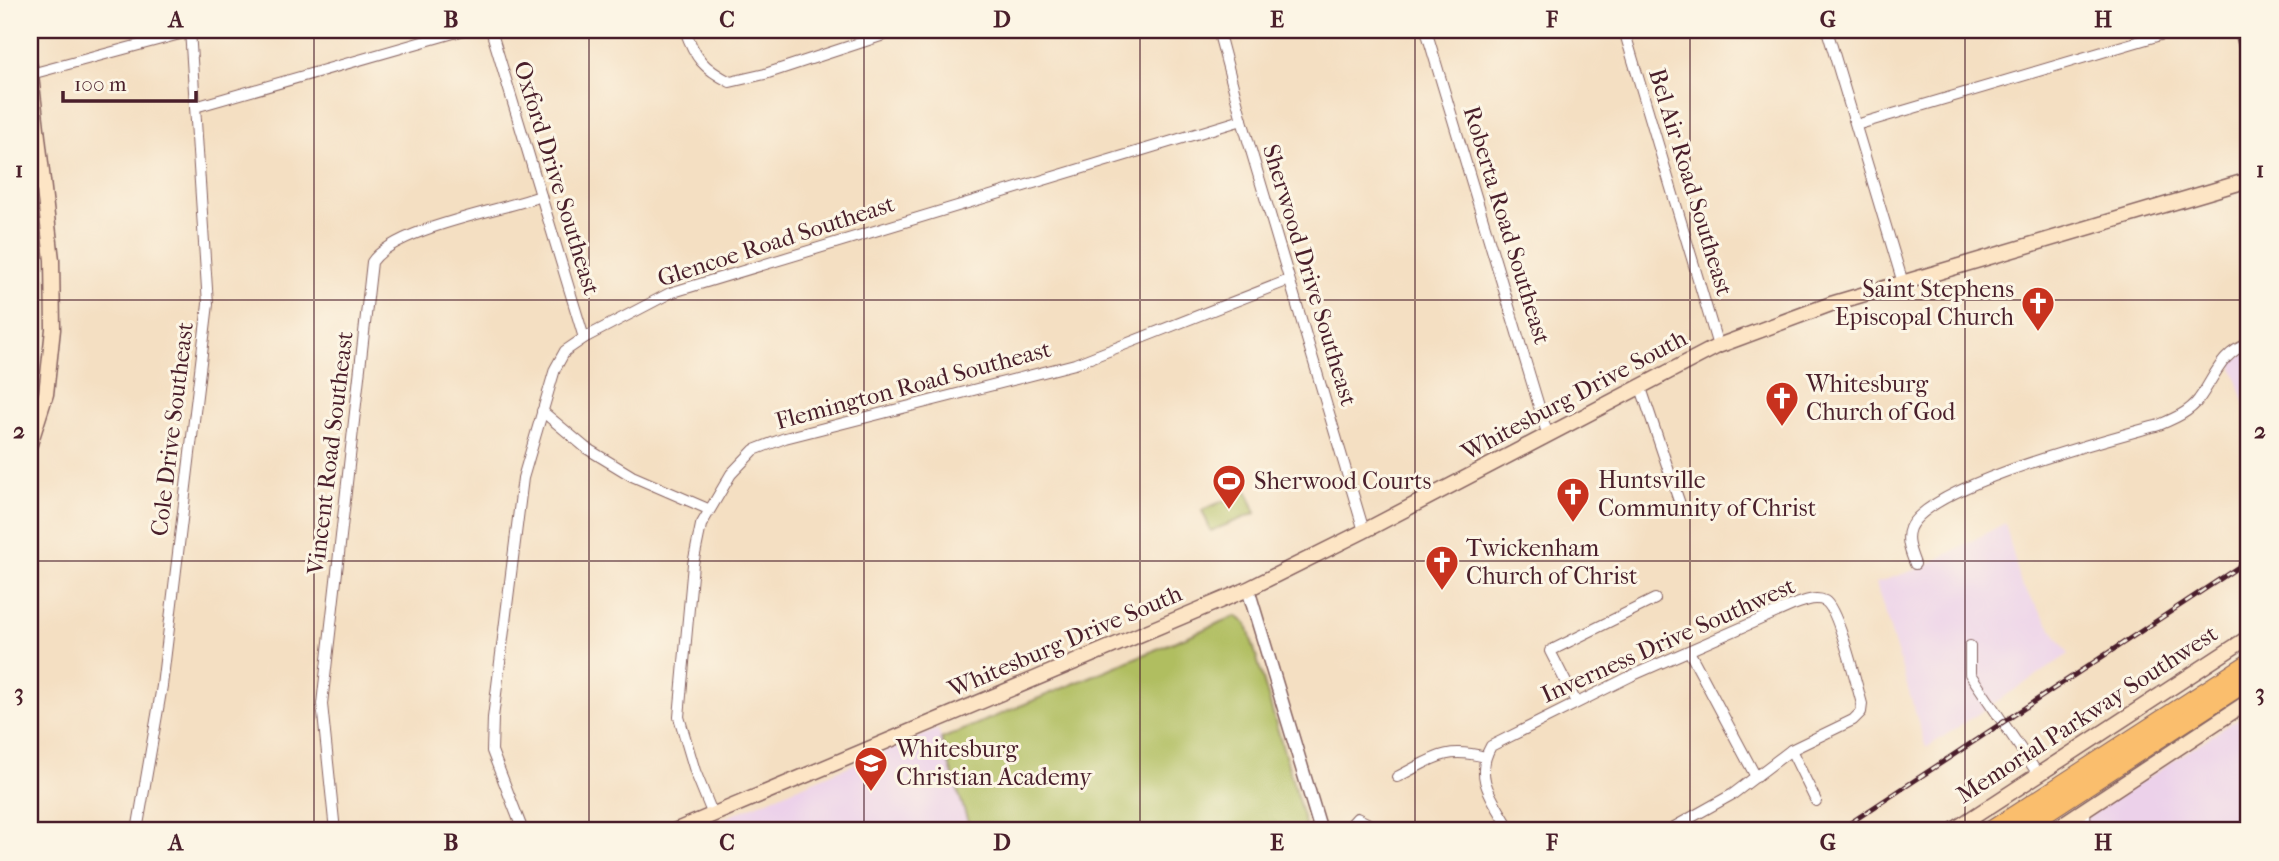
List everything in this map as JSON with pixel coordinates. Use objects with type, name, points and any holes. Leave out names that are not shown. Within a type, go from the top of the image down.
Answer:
[{"type":"highway","name":"Memorial Parkway Southwest","points":[[1990,831],[2249,663]]},
{"type":"highway","points":[[2017,831],[2249,680]]},
{"type":"main road","points":[[30,70],[52,260],[53,329],[46,394],[30,444]]},
{"type":"main road","name":"Whitesburg Drive South","points":[[674,831],[1248,589],[1718,346],[1831,304],[2249,180]]},
{"type":"main road","name":"Memorial Parkway Southwest","points":[[1952,831],[2249,637]]},
{"type":"main road","points":[[2057,830],[2249,701]]},
{"type":"street","points":[[195,107],[464,30]]},
{"type":"street","name":"Oxford Drive Southeast","points":[[491,30],[584,338]]},
{"type":"street","points":[[685,30],[693,54],[713,73],[730,82],[765,74],[876,33],[899,30]]},
{"type":"street","name":"Sherwood Drive Southeast","points":[[1218,30],[1241,120],[1364,531]]},
{"type":"street","name":"Roberta Road Southeast","points":[[1426,30],[1547,433]]},
{"type":"street","name":"Bel Air Road Southeast","points":[[1624,30],[1718,346]]},
{"type":"street","points":[[1827,30],[1903,283]]},
{"type":"street","points":[[1856,125],[2177,30]]},
{"type":"street","points":[[2241,30],[2249,61]]},
{"type":"street","points":[[30,70],[191,31]]},
{"type":"street","name":"Cole Drive Southeast","points":[[137,831],[162,686],[208,304],[191,31]]},
{"type":"street","name":"Glencoe Road Southeast","points":[[523,831],[492,751],[493,718],[523,478],[542,411],[565,351],[584,338],[670,293],[1241,120]]},
{"type":"street","name":"Vincent Road Southeast","points":[[335,831],[322,704],[372,262],[380,250],[421,231],[541,196]]},
{"type":"street","name":"Flemington Road Southeast","points":[[713,815],[695,771],[679,716],[693,564],[701,525],[708,509],[731,474],[754,450],[785,438],[1075,363],[1186,323],[1289,280]]},
{"type":"street","points":[[1915,564],[1908,532],[1912,524],[1932,507],[2011,469],[2159,425],[2182,414],[2199,400],[2223,359],[2249,344]]},
{"type":"street","points":[[1640,385],[1682,510]]},
{"type":"street","points":[[542,411],[586,448],[625,472],[708,509]]},
{"type":"street","points":[[1248,589],[1321,831]]},
{"type":"street","points":[[1576,702],[1550,650],[1655,599]]},
{"type":"street","name":"Inverness Drive Southwest","points":[[1485,757],[1491,746],[1504,737],[1631,676],[1690,653],[1810,599],[1823,600],[1830,605],[1862,704],[1861,712],[1853,720],[1790,750],[1756,777],[1667,831]]},
{"type":"street","points":[[1970,646],[1970,674],[2038,774]]},
{"type":"street","points":[[1690,653],[1756,777]]},
{"type":"street","points":[[1397,777],[1447,752],[1460,750],[1485,757],[1481,768],[1484,781],[1511,831]]},
{"type":"street","points":[[1790,750],[1816,801]]},
{"type":"street","points":[[2085,811],[2086,831]]},
{"type":"street","points":[[1351,831],[1349,827],[1357,818],[1367,823],[1370,831]]},
{"type":"shaded area","points":[[2249,349],[2249,403],[2245,404],[2232,364]]},
{"type":"shaded area","points":[[2005,523],[2021,584],[2069,654],[1926,748],[1876,583],[1923,567]]},
{"type":"shaded area","points":[[2249,711],[2249,831],[2067,831]]},
{"type":"shaded area","name":"Whitesburg Christian Academy","points":[[938,729],[971,831],[693,831]]},
{"type":"green space","name":"Sherwood Courts","points":[[1247,491],[1256,513],[1211,531],[1202,510]]},
{"type":"green space","points":[[1236,616],[1247,624],[1307,831],[971,831],[941,739]]},
{"type":"railway","points":[[1838,831],[2249,560]]},
{"type":"place","name":"Saint Stephens Episcopal Church","points":[[2038,333]]},
{"type":"place","name":"Whitesburg Church of God","points":[[1782,428]]},
{"type":"place","name":"Sherwood Courts","points":[[1229,511]]},
{"type":"place","name":"Huntsville Community of Christ","points":[[1573,524]]},
{"type":"place","name":"Twickenham Church of Christ","points":[[1442,592]]},
{"type":"place","name":"Whitesburg Christian Academy","points":[[871,793]]}]
